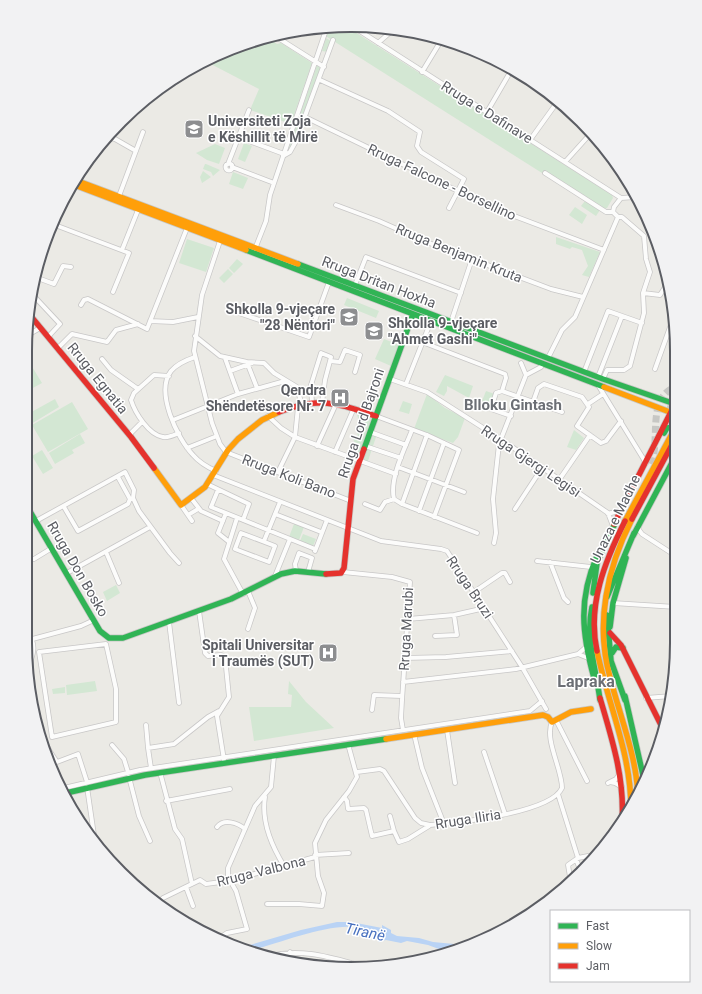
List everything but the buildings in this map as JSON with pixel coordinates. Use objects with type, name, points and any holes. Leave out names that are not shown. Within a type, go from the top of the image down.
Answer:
[{"type":"main road","name":"Rruga Dritan Hoxha","points":[[81,182],[329,282],[549,356],[584,372],[670,402]]},
{"type":"main road","name":"Rruga Dritan Hoxha","points":[[78,186],[220,241],[355,285],[414,311],[431,321],[670,412]]},
{"type":"main road","name":"Rruga Lord Bajroni","points":[[343,572],[352,483],[414,311]]},
{"type":"main road","name":"Rruga Egnatia","points":[[34,320],[129,435],[181,505]]},
{"type":"main road","points":[[181,505],[207,484],[226,452],[248,429],[268,416],[300,406],[322,403],[354,408],[376,416]]},
{"type":"main road","points":[[641,489],[653,450],[670,419]]},
{"type":"main road","points":[[653,450],[667,428],[670,429]]},
{"type":"main road","name":"Unaza e Madhe","points":[[631,795],[631,780],[625,751],[597,655],[594,614],[602,571],[612,546],[641,489],[670,437]]},
{"type":"main road","name":"Unaza e Madhe","points":[[637,785],[632,750],[608,674],[603,645],[605,592],[612,564],[619,546],[641,500],[670,449]]},
{"type":"main road","points":[[623,808],[624,798],[620,773],[585,648],[582,623],[583,601],[591,567],[649,463]]},
{"type":"main road","points":[[663,480],[670,464]]},
{"type":"main road","points":[[607,597],[634,533],[670,467]]},
{"type":"main road","points":[[641,500],[663,471]]},
{"type":"main road","name":"Rruga Don Bosko","points":[[32,514],[100,631],[109,638]]},
{"type":"main road","points":[[597,655],[592,638],[594,578],[597,563],[614,524]]},
{"type":"main road","points":[[634,533],[613,603],[610,633],[612,653],[642,773]]},
{"type":"main road","points":[[603,645],[607,597],[619,546]]},
{"type":"main road","points":[[593,596],[597,580],[602,571]]},
{"type":"main road","points":[[109,638],[123,638],[199,611],[246,592],[275,576],[296,572],[337,574],[343,572]]},
{"type":"main road","points":[[606,604],[611,661],[625,700]]},
{"type":"main road","points":[[592,605],[587,623],[600,700]]},
{"type":"main road","points":[[610,633],[613,638],[623,647],[651,711],[659,724]]},
{"type":"main road","points":[[612,653],[616,647],[623,647]]},
{"type":"main road","points":[[69,792],[87,785],[129,774],[160,772],[224,760],[274,756],[543,715],[554,721],[571,712],[591,709]]},
{"type":"street","name":"Rruga e Dafinave","points":[[362,33],[621,198]]},
{"type":"street","points":[[254,251],[266,221],[269,200],[274,183],[316,62],[324,34]]},
{"type":"street","points":[[378,43],[388,34]]},
{"type":"street","points":[[281,40],[324,67]]},
{"type":"street","points":[[284,155],[292,148],[320,80],[333,40]]},
{"type":"street","points":[[422,72],[439,44]]},
{"type":"street","points":[[486,112],[509,74]]},
{"type":"street","points":[[320,80],[388,111],[420,132],[417,146],[421,152],[464,179],[456,190],[449,208]]},
{"type":"street","points":[[530,140],[555,106]]},
{"type":"street","points":[[249,110],[228,164],[231,164],[232,168],[274,183]]},
{"type":"street","name":"Rruga Falcone - Borsellino","points":[[305,117],[493,208],[604,250]]},
{"type":"street","points":[[119,196],[143,132]]},
{"type":"street","points":[[238,137],[284,155]]},
{"type":"street","points":[[565,162],[588,137]]},
{"type":"street","points":[[113,139],[136,151]]},
{"type":"street","points":[[545,173],[606,212],[613,212],[618,217],[622,217],[645,238],[646,260],[650,272],[642,293],[644,313],[642,323],[628,368],[624,370],[607,370],[600,378]]},
{"type":"street","points":[[613,212],[614,207],[621,198],[630,197]]},
{"type":"street","name":"Rruga Benjamin Kruta","points":[[336,205],[561,293],[583,297]]},
{"type":"street","points":[[122,250],[138,210]]},
{"type":"street","points":[[549,356],[562,330],[574,319],[618,217]]},
{"type":"street","points":[[57,226],[129,253],[113,292]]},
{"type":"street","points":[[81,305],[84,300],[88,299],[147,329],[187,228]]},
{"type":"street","points":[[220,241],[203,288],[195,336],[195,357],[207,407],[220,444],[226,452]]},
{"type":"street","points":[[355,285],[366,257],[461,293]]},
{"type":"street","points":[[450,322],[472,259]]},
{"type":"street","points":[[40,279],[54,284],[63,266],[71,267]]},
{"type":"street","name":"Rruga Dritan Hoxha","points":[[239,313],[308,337],[329,282]]},
{"type":"street","points":[[642,293],[661,295],[664,289]]},
{"type":"street","name":"Rruga Egnatia","points":[[37,299],[60,324],[48,337]]},
{"type":"street","points":[[584,372],[608,311],[642,323]]},
{"type":"street","points":[[600,378],[622,316]]},
{"type":"street","points":[[150,321],[173,322],[198,317]]},
{"type":"street","name":"Rruga Dritan Hoxha","points":[[406,384],[431,321]]},
{"type":"street","points":[[58,348],[72,334],[107,342],[116,330],[138,324]]},
{"type":"street","points":[[33,332],[40,328]]},
{"type":"street","points":[[655,369],[669,330]]},
{"type":"street","points":[[195,336],[213,352],[225,358],[264,362],[272,372],[296,387],[300,406],[295,437],[278,472]]},
{"type":"street","name":"Rruga Gjergj Legisi","points":[[422,342],[505,374],[506,378],[502,391],[496,393],[491,409],[511,416]]},
{"type":"street","points":[[330,361],[340,362],[345,350],[360,355],[355,372]]},
{"type":"street","points":[[312,404],[311,385],[321,353],[331,357],[326,373],[322,403]]},
{"type":"street","points":[[179,433],[170,437],[161,436],[142,422],[131,400],[132,396],[138,389],[154,375],[169,376],[175,367],[195,357]]},
{"type":"street","points":[[225,358],[238,394]]},
{"type":"street","points":[[102,360],[111,370],[138,389]]},
{"type":"street","points":[[230,371],[255,362]]},
{"type":"street","points":[[521,363],[526,375]]},
{"type":"street","points":[[494,543],[496,533],[492,499],[499,444],[502,440],[526,375],[541,367],[542,363]]},
{"type":"street","points":[[248,365],[257,388]]},
{"type":"street","name":"Rruga Bruzi","points":[[169,376],[165,393],[173,420],[179,433],[187,448],[196,459],[214,473],[280,502],[381,541],[441,549],[447,552],[485,608],[546,709]]},
{"type":"street","name":"Rruga Gjergj Legisi","points":[[390,379],[427,392],[502,440],[608,514]]},
{"type":"street","points":[[173,420],[238,394],[285,381]]},
{"type":"street","points":[[533,402],[538,388],[544,384],[582,397],[589,407],[577,426],[600,442],[604,442],[621,422]]},
{"type":"street","points":[[598,385],[649,463]]},
{"type":"street","points":[[502,391],[562,412]]},
{"type":"street","points":[[588,404],[603,394]]},
{"type":"street","points":[[317,446],[336,404]]},
{"type":"street","points":[[335,452],[354,408]]},
{"type":"street","points":[[268,416],[281,428],[295,437],[396,474]]},
{"type":"street","points":[[376,416],[427,435],[458,450],[434,517]]},
{"type":"street","name":"Rruga Egnatia","points":[[129,435],[142,422]]},
{"type":"street","points":[[394,499],[393,486],[396,474],[412,430]]},
{"type":"street","points":[[370,432],[406,445]]},
{"type":"street","points":[[402,504],[427,435]]},
{"type":"street","points":[[559,480],[590,435]]},
{"type":"street","points":[[187,448],[217,436]]},
{"type":"street","points":[[419,511],[444,443]]},
{"type":"street","points":[[365,446],[401,458]]},
{"type":"street","name":"Rruga Koli Bano","points":[[226,452],[351,501]]},
{"type":"street","points":[[398,467],[464,492]]},
{"type":"street","points":[[515,509],[542,468]]},
{"type":"street","points":[[36,521],[126,473],[134,490],[133,498],[136,504],[150,527],[179,563]]},
{"type":"street","points":[[64,507],[78,531],[120,508],[130,500],[118,477]]},
{"type":"street","points":[[207,484],[250,504],[243,520]]},
{"type":"street","points":[[218,490],[211,507],[290,539],[314,553]]},
{"type":"street","points":[[191,498],[198,509],[223,521]]},
{"type":"street","points":[[394,499],[419,511],[477,533]]},
{"type":"street","points":[[365,504],[380,510],[385,502],[394,499]]},
{"type":"street","points":[[264,541],[280,502]]},
{"type":"street","name":"Rruga Egnatia","points":[[181,505],[192,521]]},
{"type":"street","points":[[188,515],[198,509]]},
{"type":"street","points":[[614,524],[608,514],[622,509]]},
{"type":"street","points":[[226,514],[218,533],[228,541]]},
{"type":"street","points":[[275,514],[321,532]]},
{"type":"street","points":[[237,518],[228,541],[224,562],[246,592],[255,608],[248,629]]},
{"type":"street","points":[[308,572],[321,532],[327,520]]},
{"type":"street","points":[[66,574],[150,527]]},
{"type":"street","points":[[637,527],[642,534],[670,552]]},
{"type":"street","points":[[241,533],[264,541],[275,546],[268,562],[235,549],[241,533]]},
{"type":"street","points":[[634,533],[642,534]]},
{"type":"street","points":[[275,576],[290,539]]},
{"type":"street","points":[[32,559],[52,548]]},
{"type":"street","points":[[106,552],[119,583]]},
{"type":"street","points":[[296,572],[295,564],[299,553],[314,553]]},
{"type":"street","points":[[537,561],[591,567]]},
{"type":"street","points":[[550,562],[564,598],[568,602]]},
{"type":"street","name":"Rruga Marubi","points":[[343,572],[392,577],[410,581],[402,696],[401,718],[403,730]]},
{"type":"street","points":[[474,592],[494,576],[502,573],[505,573],[510,582]]},
{"type":"street","points":[[613,603],[670,607]]},
{"type":"street","points":[[408,619],[454,614],[485,608]]},
{"type":"street","points":[[148,748],[174,744],[208,717],[219,711],[229,697],[225,657],[221,655],[208,656],[205,654],[199,611]]},
{"type":"street","points":[[435,636],[457,635],[454,614]]},
{"type":"street","points":[[32,640],[81,626],[94,620]]},
{"type":"street","points":[[169,622],[179,703]]},
{"type":"street","points":[[106,644],[39,652],[52,737],[116,722],[116,689],[106,644],[109,638]]},
{"type":"street","points":[[404,682],[483,674],[522,667],[578,654],[585,648]]},
{"type":"street","points":[[405,658],[512,651]]},
{"type":"street","points":[[578,654],[588,658]]},
{"type":"street","points":[[372,710],[374,695],[402,696]]},
{"type":"street","points":[[646,698],[665,696]]},
{"type":"street","points":[[129,774],[151,768],[224,760],[403,730],[530,711],[542,701]]},
{"type":"street","points":[[219,711],[218,718],[224,760]]},
{"type":"street","points":[[554,721],[587,781]]},
{"type":"street","points":[[554,721],[550,728],[562,785],[561,791],[558,794],[579,866]]},
{"type":"street","points":[[146,725],[151,768]]},
{"type":"street","points":[[446,730],[455,783]]},
{"type":"street","points":[[414,734],[422,768],[444,824]]},
{"type":"street","points":[[267,904],[322,906],[324,893],[318,876],[315,843],[322,827],[352,787],[357,777],[357,772],[348,744]]},
{"type":"street","points":[[112,745],[124,759],[139,816],[150,841]]},
{"type":"street","points":[[484,752],[505,814]]},
{"type":"street","points":[[52,753],[57,762],[78,754],[87,785],[93,830]]},
{"type":"street","points":[[223,935],[227,933],[247,929],[236,891],[228,877],[228,865],[254,806],[265,796],[271,787],[274,756]]},
{"type":"street","name":"Rruga Iliria","points":[[357,772],[380,769],[384,771],[416,818],[421,823],[430,825],[505,814],[537,807],[558,794]]},
{"type":"street","points":[[160,772],[166,801],[175,829],[182,839],[192,884]]},
{"type":"street","points":[[620,773],[616,779],[608,783],[615,783],[622,787]]},
{"type":"street","points":[[67,788],[87,785]]},
{"type":"street","points":[[166,801],[230,788]]},
{"type":"street","points":[[265,796],[264,808],[269,839],[284,866]]},
{"type":"street","points":[[344,798],[347,801],[348,809],[365,808],[372,836],[394,831]]},
{"type":"street","points":[[390,816],[399,842],[430,825]]},
{"type":"street","points":[[416,818],[422,830]]},
{"type":"street","points":[[217,827],[220,824],[231,822],[238,824],[245,829]]},
{"type":"street","name":"Rruga Valbona","points":[[163,898],[200,880],[206,884],[231,881],[315,856],[349,853]]},
{"type":"street","points":[[570,875],[568,865],[577,859],[588,856]]},
{"type":"street","points":[[186,887],[193,906]]},
{"type":"street","points":[[288,956],[290,952]]},
{"type":"street","points":[[280,954],[290,952],[308,952],[346,962]]},
{"type":"green space","points":[[355,32],[612,195],[613,198],[607,208],[604,209],[544,171],[542,173],[322,34]]},
{"type":"green space","points":[[326,38],[331,41],[328,52],[322,51]]},
{"type":"green space","points":[[274,42],[277,44],[281,43],[312,63],[291,124],[250,110],[259,89],[211,64],[248,49]]},
{"type":"green space","points":[[317,65],[322,69],[292,146],[288,150]]},
{"type":"green space","points":[[244,143],[252,146],[245,162],[238,159]]},
{"type":"green space","points":[[215,144],[225,148],[219,164],[207,160],[196,153]]},
{"type":"green space","points":[[205,164],[220,170],[213,176],[211,172],[203,169]]},
{"type":"green space","points":[[203,171],[211,177],[202,183],[200,177]]},
{"type":"green space","points":[[233,172],[248,178],[243,189],[229,184]]},
{"type":"green space","points":[[585,201],[600,210],[596,216],[581,206]]},
{"type":"green space","points":[[575,207],[587,215],[582,224],[569,215]]},
{"type":"green space","points":[[556,237],[600,252],[589,277],[582,275],[588,266],[582,250],[572,247],[570,249],[556,244]]},
{"type":"green space","points":[[187,239],[214,248],[206,272],[179,263]]},
{"type":"green space","points":[[237,259],[243,264],[234,273],[229,268]]},
{"type":"green space","points":[[228,269],[233,274],[224,283],[219,278]]},
{"type":"green space","points":[[347,298],[379,311],[376,318],[344,305]]},
{"type":"green space","points":[[384,339],[399,345],[391,366],[375,359]]},
{"type":"green space","points":[[32,367],[42,383],[32,388]]},
{"type":"green space","points":[[445,375],[473,386],[469,398],[447,386],[447,391],[444,396],[436,392]]},
{"type":"green space","points":[[486,391],[495,394],[491,404],[482,401]]},
{"type":"green space","points":[[427,394],[445,408],[465,418],[458,437],[453,443],[414,429]]},
{"type":"green space","points":[[55,399],[59,407],[32,423],[32,412]]},
{"type":"green space","points":[[403,401],[412,404],[409,414],[399,411]]},
{"type":"green space","points":[[72,402],[88,429],[48,452],[32,425]]},
{"type":"green space","points":[[359,409],[376,416],[360,458],[353,438],[358,436],[356,428],[361,426],[357,415]]},
{"type":"green space","points":[[574,430],[584,438],[576,450],[567,447]]},
{"type":"green space","points":[[372,433],[377,434],[367,464],[363,462]]},
{"type":"green space","points":[[80,434],[85,443],[72,450],[74,453],[55,464],[49,453]]},
{"type":"green space","points":[[42,450],[53,468],[43,474],[32,456]]},
{"type":"green space","points":[[294,524],[304,527],[299,540],[289,537]]},
{"type":"green space","points":[[303,534],[316,539],[313,546],[300,541]]},
{"type":"green space","points":[[116,585],[120,593],[107,601],[103,592]]},
{"type":"green space","points":[[95,681],[97,691],[67,695],[66,685]]},
{"type":"green space","points":[[289,681],[306,702],[334,728],[254,741],[249,707],[291,707],[292,695],[288,694]]},
{"type":"green space","points":[[65,687],[65,693],[53,694],[52,689]]},
{"type":"water","points":[[337,922],[351,922],[382,928],[382,925],[391,930],[391,933],[397,936],[456,944],[440,949],[428,945],[407,941],[401,943],[386,940],[378,942],[379,938],[368,931],[360,928],[349,927],[321,930],[258,948],[250,945],[301,930]]},
{"type":"tunnel","points":[[651,464],[654,454],[657,410],[660,401],[670,390]]},
{"type":"traffic: fast","points":[[246,250],[604,387]]},
{"type":"traffic: fast","points":[[298,264],[603,379],[670,402]]},
{"type":"traffic: fast","points":[[364,449],[413,314]]},
{"type":"traffic: fast","points":[[664,433],[667,428],[670,428]]},
{"type":"traffic: fast","points":[[633,536],[670,466]]},
{"type":"traffic: fast","points":[[32,515],[100,631],[109,638],[123,638],[231,599],[281,574],[295,571],[326,574]]},
{"type":"traffic: fast","points":[[593,593],[597,563],[616,521]]},
{"type":"traffic: fast","points":[[607,597],[634,533]]},
{"type":"traffic: fast","points":[[594,678],[587,646],[584,617],[587,587],[597,556]]},
{"type":"traffic: fast","points":[[610,627],[613,603],[626,558]]},
{"type":"traffic: fast","points":[[592,607],[590,619],[590,642],[600,700]]},
{"type":"traffic: fast","points":[[607,615],[611,661],[625,700]]},
{"type":"traffic: fast","points":[[612,653],[616,647],[623,648]]},
{"type":"traffic: fast","points":[[625,696],[642,773]]},
{"type":"traffic: fast","points":[[70,792],[145,775],[386,739]]},
{"type":"traffic: slow","points":[[81,182],[298,264]]},
{"type":"traffic: slow","points":[[78,186],[246,250]]},
{"type":"traffic: slow","points":[[604,387],[670,412]]},
{"type":"traffic: slow","points":[[154,468],[181,505],[205,487],[228,450],[238,439],[262,420],[279,412]]},
{"type":"traffic: slow","points":[[625,521],[670,438]]},
{"type":"traffic: slow","points":[[632,519],[623,538],[610,577],[606,596],[604,637],[610,677],[631,750],[637,784]]},
{"type":"traffic: slow","points":[[597,651],[623,748],[630,796]]},
{"type":"traffic: slow","points":[[386,739],[543,715],[548,717],[552,722],[571,712],[591,709]]},
{"type":"traffic: jam","points":[[34,320],[131,437],[154,468]]},
{"type":"traffic: jam","points":[[279,412],[306,404],[328,403],[376,416]]},
{"type":"traffic: jam","points":[[614,524],[670,414]]},
{"type":"traffic: jam","points":[[632,519],[670,448]]},
{"type":"traffic: jam","points":[[326,574],[341,573],[344,568],[353,479],[364,449]]},
{"type":"traffic: jam","points":[[597,651],[594,617],[596,600],[605,568],[625,521]]},
{"type":"traffic: jam","points":[[610,633],[621,645],[660,723]]},
{"type":"traffic: jam","points":[[600,698],[617,759],[622,790],[622,810]]},
{"type":"place","name":"Universiteti Zoja e Këshillit të Mirë","points":[[194,129]]},
{"type":"place","name":"Shkolla 9-vjeçare \"28 Nëntori\"","points":[[349,317]]},
{"type":"place","name":"Shkolla 9-vjeçare \"Ahmet Gashi\"","points":[[374,331]]},
{"type":"place","name":"Qendra Shëndetësore Nr. 7","points":[[340,398]]},
{"type":"place","name":"Spitali Universitar i Traumës (SUT)","points":[[328,653]]},
{"type":"district","name":"Blloku Gintash","points":[[513,405]]},
{"type":"district","name":"Lapraka","points":[[586,681]]},
{"type":"water label","name":"Tiranë","points":[[365,932]]}]
